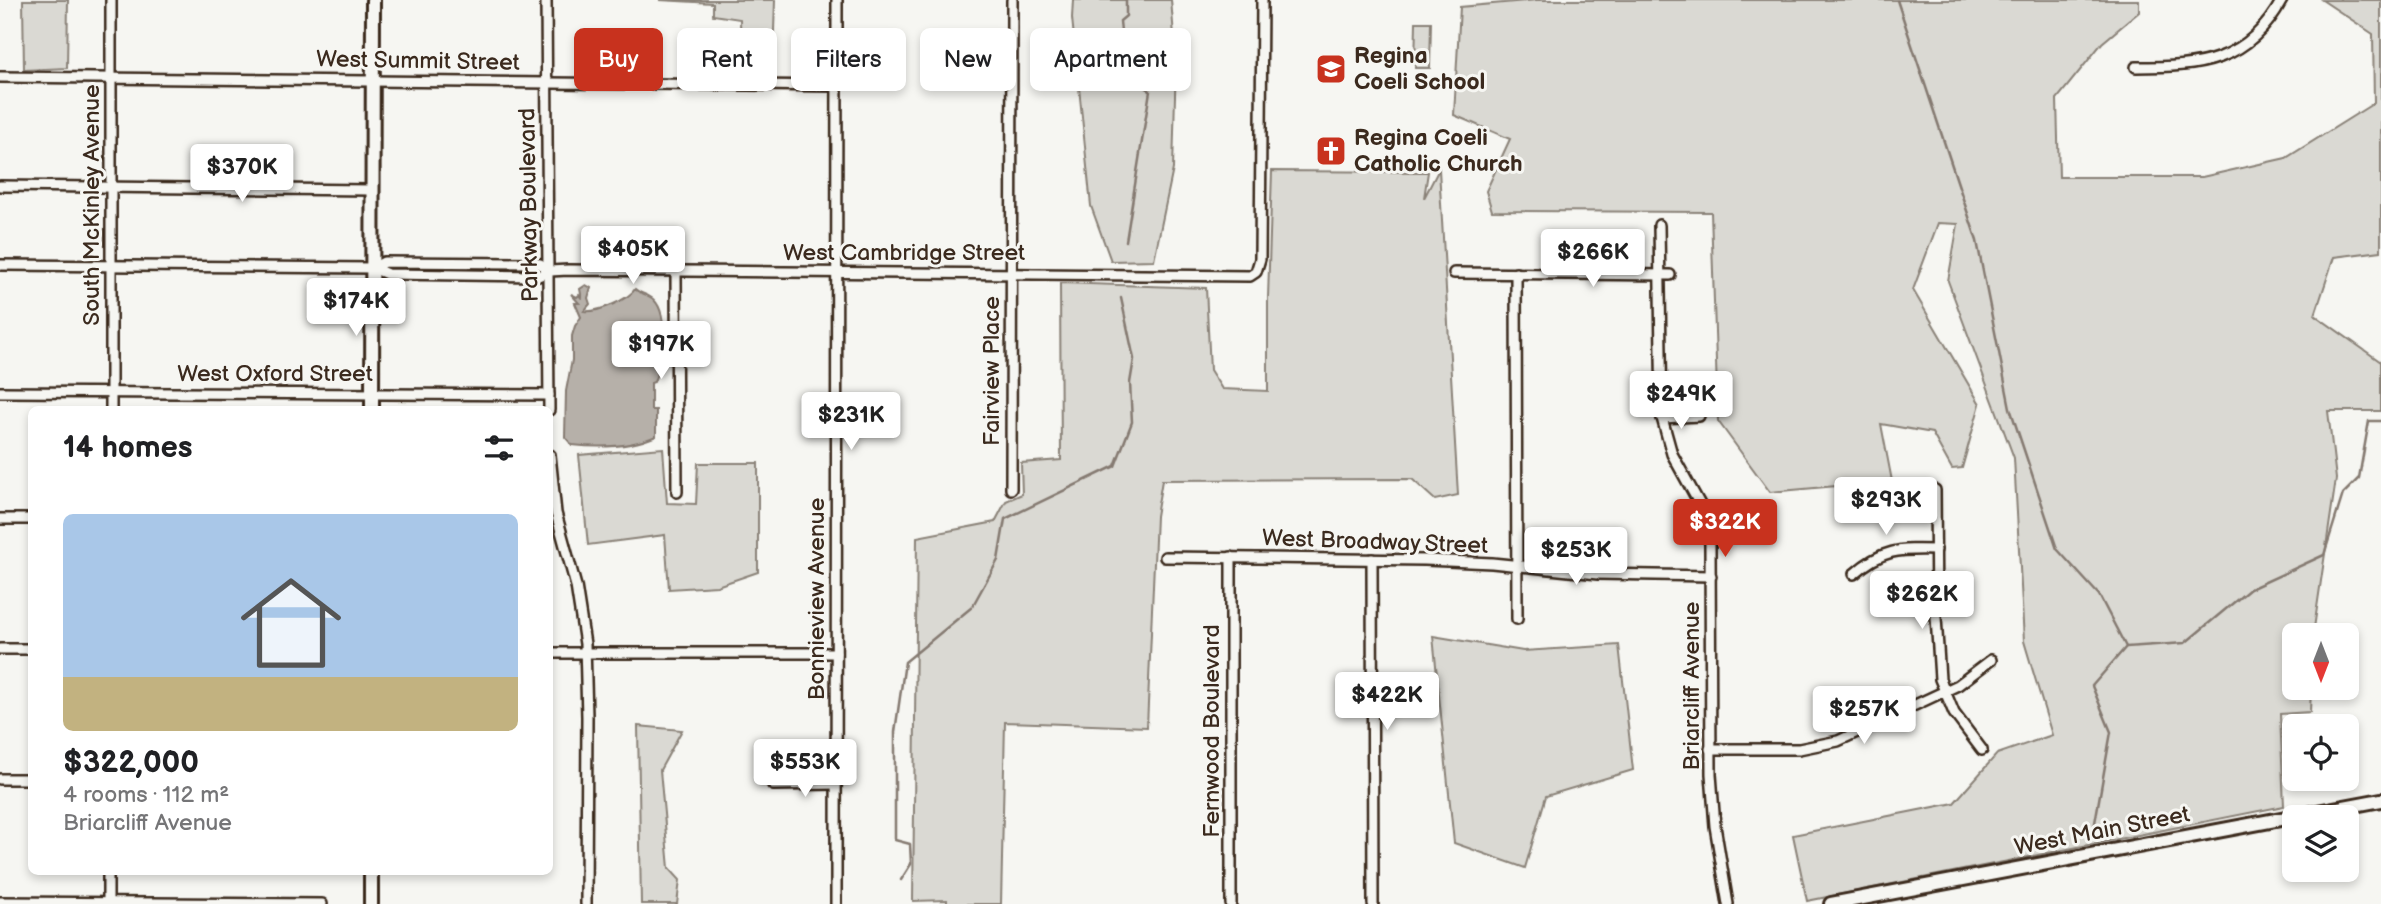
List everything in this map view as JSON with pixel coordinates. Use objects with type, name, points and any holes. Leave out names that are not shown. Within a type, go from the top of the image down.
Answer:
[{"type":"street","name":"South McKinley Avenue","points":[[111,0],[111,406]]},
{"type":"street","points":[[372,406],[373,0]]},
{"type":"street","name":"Parkway Boulevard","points":[[546,0],[549,406]]},
{"type":"street","name":"Bonnieview Avenue","points":[[837,0],[837,28]]},
{"type":"street","name":"Fairview Place","points":[[1011,489],[1012,0]]},
{"type":"street","name":"West Cambridge Street","points":[[0,265],[373,268],[387,274],[538,276],[550,271],[836,271],[1250,276],[1256,272],[1260,259],[1262,0]]},
{"type":"street","points":[[2137,67],[2190,66],[2222,57],[2255,34],[2282,0]]},
{"type":"street","name":"West Summit Street","points":[[0,77],[791,85]]},
{"type":"street","name":"Bonnieview Avenue","points":[[836,91],[836,904]]},
{"type":"street","points":[[0,186],[372,190]]},
{"type":"street","name":"Briarcliff Avenue","points":[[1659,225],[1664,275],[1661,418],[1672,454],[1706,518],[1710,544],[1710,749],[1715,826],[1728,904]]},
{"type":"street","points":[[676,271],[677,492]]},
{"type":"street","points":[[1454,273],[1664,275]]},
{"type":"street","points":[[1517,273],[1517,619]]},
{"type":"street","name":"West Oxford Street","points":[[0,391],[549,396]]},
{"type":"street","points":[[1661,418],[1699,416]]},
{"type":"street","points":[[1935,490],[1937,663],[1944,693],[1954,713],[1982,750]]},
{"type":"street","points":[[0,519],[28,519]]},
{"type":"street","points":[[554,520],[580,605],[585,653],[586,904]]},
{"type":"street","points":[[1854,574],[1887,552],[1936,550]]},
{"type":"street","name":"West Broadway Street","points":[[1165,557],[1434,560],[1598,574],[1711,576]]},
{"type":"street","name":"Fernwood Boulevard","points":[[1231,557],[1231,904]]},
{"type":"street","points":[[1372,559],[1373,904]]},
{"type":"street","points":[[0,649],[28,649]]},
{"type":"street","points":[[553,653],[836,653]]},
{"type":"street","points":[[1710,749],[1779,750],[1827,744],[1944,693],[1992,660]]},
{"type":"street","points":[[0,779],[28,779]]},
{"type":"street","points":[[773,785],[836,784]]},
{"type":"street","name":"West Main Street","points":[[1831,904],[2381,800]]},
{"type":"street","points":[[108,875],[108,903]]},
{"type":"street","points":[[371,904],[372,875]]},
{"type":"street","points":[[0,902],[322,904]]},
{"type":"shaded area","points":[[23,0],[68,0],[67,68],[24,70]]},
{"type":"shaded area","points":[[659,0],[775,0],[774,28],[740,28],[740,19],[713,15],[713,3]]},
{"type":"shaded area","points":[[1073,0],[1171,0],[1173,28],[1073,28]]},
{"type":"shaded area","points":[[1537,0],[2139,0],[2139,12],[2102,43],[2057,99],[2059,177],[2202,177],[2286,158],[2374,103],[2373,34],[2322,0],[2381,0],[2381,251],[2334,257],[2315,315],[2381,362],[2381,411],[2328,411],[2336,479],[2315,623],[2282,623],[2282,700],[2310,700],[2310,712],[2280,714],[2284,805],[1807,901],[1793,835],[1954,803],[1997,754],[2052,735],[2024,641],[2014,458],[1948,281],[1958,224],[1938,223],[1913,290],[1980,404],[1962,468],[1952,469],[1932,433],[1881,424],[1892,481],[1770,492],[1718,421],[1711,212],[1492,211],[1486,191],[1510,139],[1454,115],[1460,7]]},
{"type":"shaded area","points":[[1416,22],[1431,22],[1430,68],[1415,68]]},
{"type":"shaded area","points":[[1079,91],[1175,91],[1173,169],[1154,260],[1111,261],[1091,206]]},
{"type":"shaded area","points":[[1439,169],[1458,495],[1435,500],[1412,479],[1162,480],[1156,516],[1147,727],[1005,722],[1001,904],[947,904],[947,900],[913,901],[917,537],[995,522],[1006,501],[1022,494],[1021,463],[1061,460],[1060,283],[1206,288],[1210,370],[1222,389],[1268,391],[1272,171],[1428,172],[1424,198]]},
{"type":"shaded area","points":[[586,285],[591,288],[588,298],[590,304],[584,311],[597,310],[612,304],[635,289],[652,298],[659,307],[663,328],[662,351],[654,382],[651,383],[651,410],[656,410],[656,436],[637,442],[605,446],[572,445],[565,437],[566,391],[572,360],[572,336],[581,317],[575,303],[579,303],[571,294],[577,297],[579,295],[582,299],[580,289]]},
{"type":"shaded area","points":[[663,448],[667,503],[696,504],[698,463],[758,463],[758,572],[717,586],[669,589],[665,535],[588,545],[579,455]]},
{"type":"shaded area","points":[[1433,636],[1523,651],[1619,645],[1633,770],[1546,796],[1525,868],[1454,843]]},
{"type":"shaded area","points":[[638,726],[682,730],[660,770],[669,868],[680,880],[677,904],[641,904]]},
{"type":"waterway","points":[[1126,0],[1126,16],[1120,21],[1124,65],[1150,91],[1126,241]]},
{"type":"waterway","points":[[1897,0],[1977,241],[2010,408],[2057,549],[2099,595],[2126,647]]},
{"type":"waterway","points":[[901,880],[911,864],[910,844],[895,840],[895,732],[905,662],[972,607],[998,560],[1005,519],[1115,466],[1132,422],[1130,383],[1134,359],[1121,298]]},
{"type":"waterway","points":[[2093,834],[2111,732],[2092,686],[2126,647],[2185,643],[2250,589],[2324,555],[2343,494],[2359,478],[2369,421],[2381,421]]},
{"type":"place","name":"Regina Coeli School","points":[[1331,69]]},
{"type":"place","name":"Regina Coeli Catholic Church","points":[[1331,151]]}]
